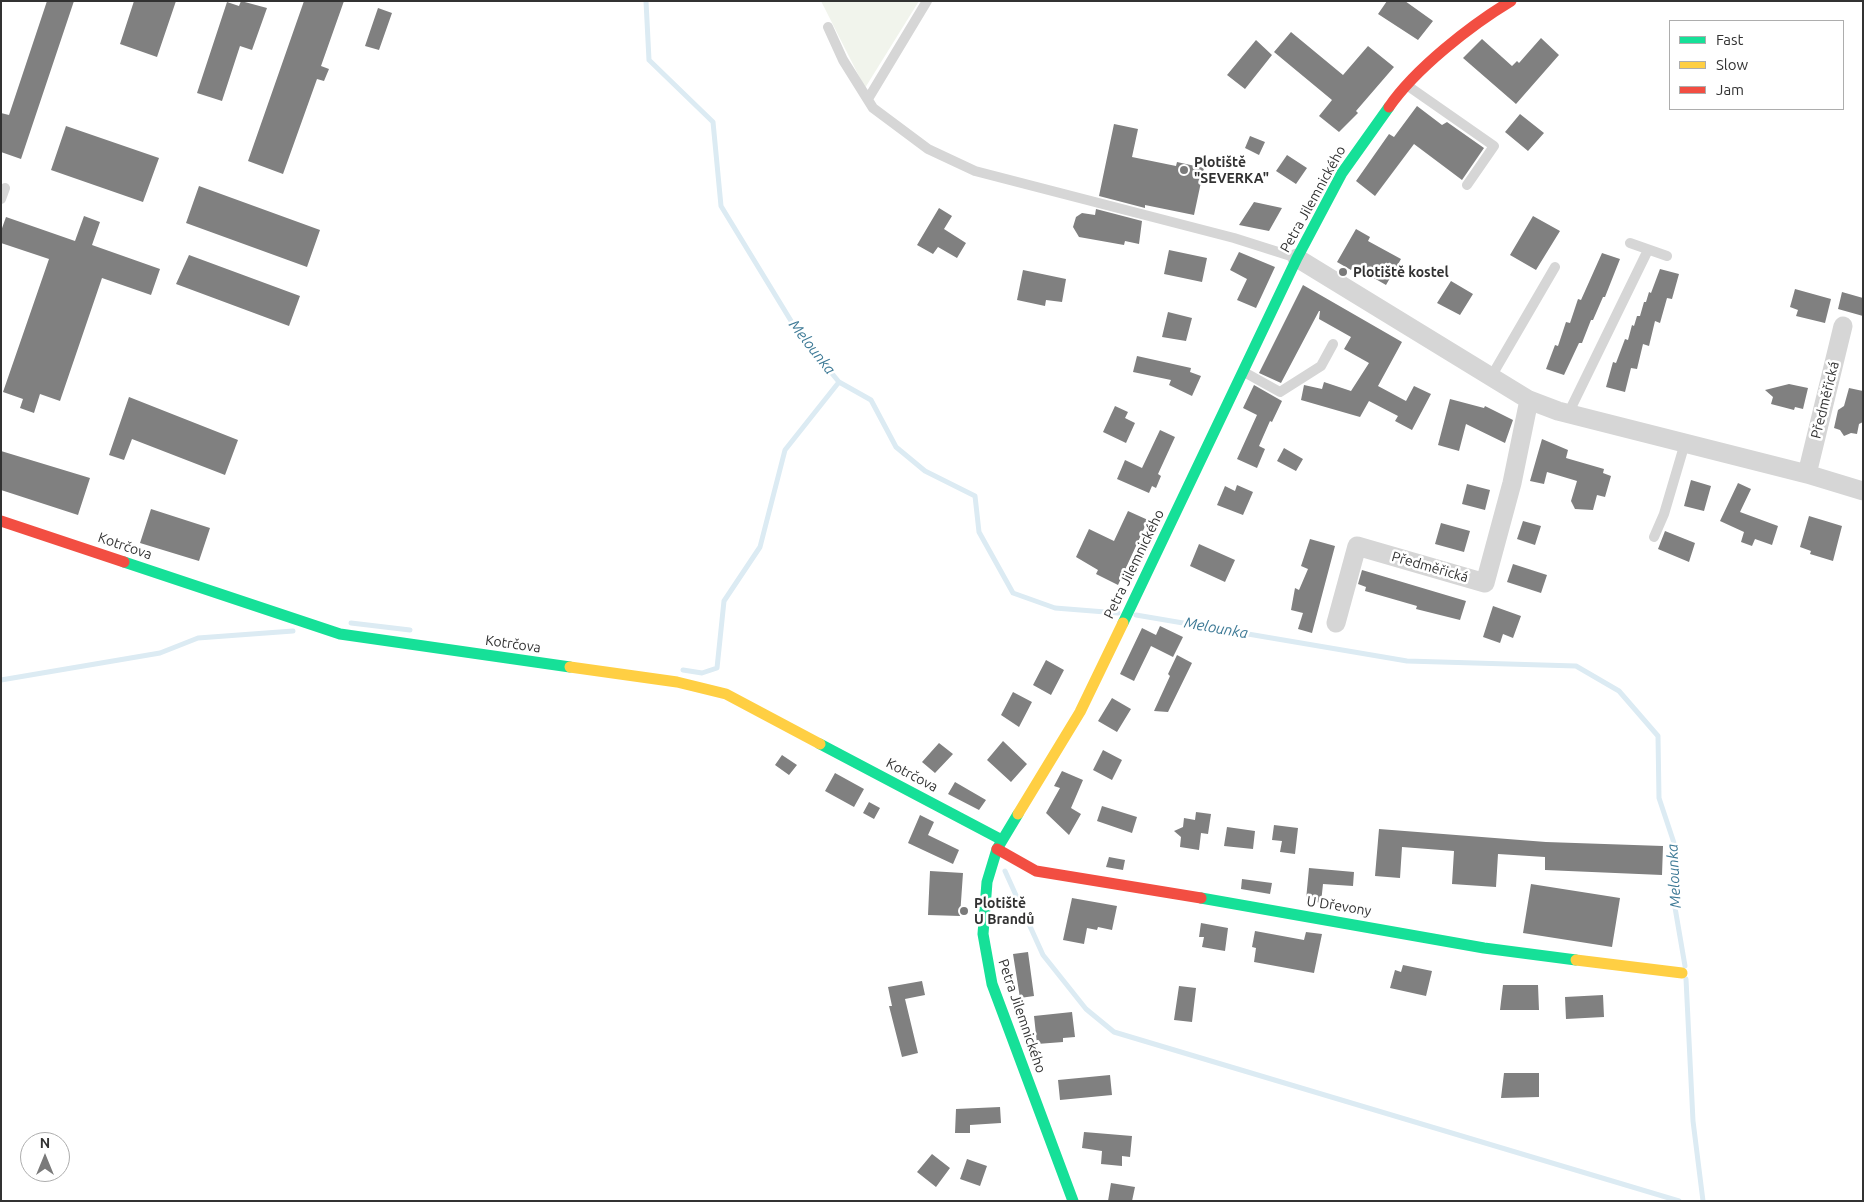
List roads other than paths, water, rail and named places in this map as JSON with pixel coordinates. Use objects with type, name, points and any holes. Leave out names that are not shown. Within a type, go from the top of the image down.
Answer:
[{"type":"street","name":"Petra Jilemnického","points":[[1073,1201],[992,984],[986,958],[983,934],[985,899],[987,882],[999,845],[1080,712],[1297,258],[1342,172],[1400,91],[1479,20],[1512,1]]},
{"type":"street","points":[[1297,258],[1529,400],[1568,414],[1807,474],[1863,490]]},
{"type":"street","name":"Předměřická","points":[[1807,474],[1843,326]]},
{"type":"street","name":"Předměřická","points":[[1336,623],[1357,546],[1485,583],[1512,483],[1529,400]]},
{"type":"street","name":"Kotrčova","points":[[1,521],[340,634],[677,682],[726,694],[999,845]]},
{"type":"street","name":"U Dřevony","points":[[999,845],[1036,871],[1381,928],[1484,948],[1682,973]]},
{"type":"lane","points":[[868,99],[927,1]]},
{"type":"lane","points":[[1479,20],[1488,1]]},
{"type":"lane","points":[[828,27],[843,60],[874,108],[928,149],[975,172],[1224,236],[1297,258]]},
{"type":"lane","points":[[1407,85],[1494,146],[1467,185]]},
{"type":"lane","points":[[1,200],[5,188]]},
{"type":"lane","points":[[1630,243],[1667,256]]},
{"type":"lane","points":[[1568,414],[1648,250]]},
{"type":"lane","points":[[1491,377],[1555,267]]},
{"type":"lane","points":[[1243,372],[1280,392],[1321,366],[1334,344]]},
{"type":"lane","points":[[1654,537],[1664,514],[1685,443]]},
{"type":"waterway","name":"Melounka","points":[[646,1],[649,60],[713,122],[721,206],[799,334],[839,382],[871,400],[896,447],[925,471],[975,496],[979,532],[1013,593],[1055,608],[1118,613]]},
{"type":"waterway","points":[[683,670],[702,673],[717,668],[724,601],[760,547],[785,450],[839,382]]},
{"type":"waterway","name":"Melounka","points":[[1136,615],[1407,661],[1576,666],[1619,691],[1658,736],[1659,798],[1674,843],[1672,890],[1685,966]]},
{"type":"waterway","points":[[351,623],[410,630]]},
{"type":"waterway","points":[[1,680],[160,653],[198,638],[293,631]]},
{"type":"waterway","points":[[1005,871],[1043,955],[1086,1009],[1114,1032],[1679,1201]]},
{"type":"waterway","name":"Melounka","points":[[1686,979],[1693,1121],[1703,1201]]},
{"type":"place","name":"Plotiště \"SEVERKA\"","points":[[1184,170]]},
{"type":"place","name":"Plotiště kostel","points":[[1343,272]]},
{"type":"place","name":"Plotiště U Brandů","points":[[964,911]]}]
